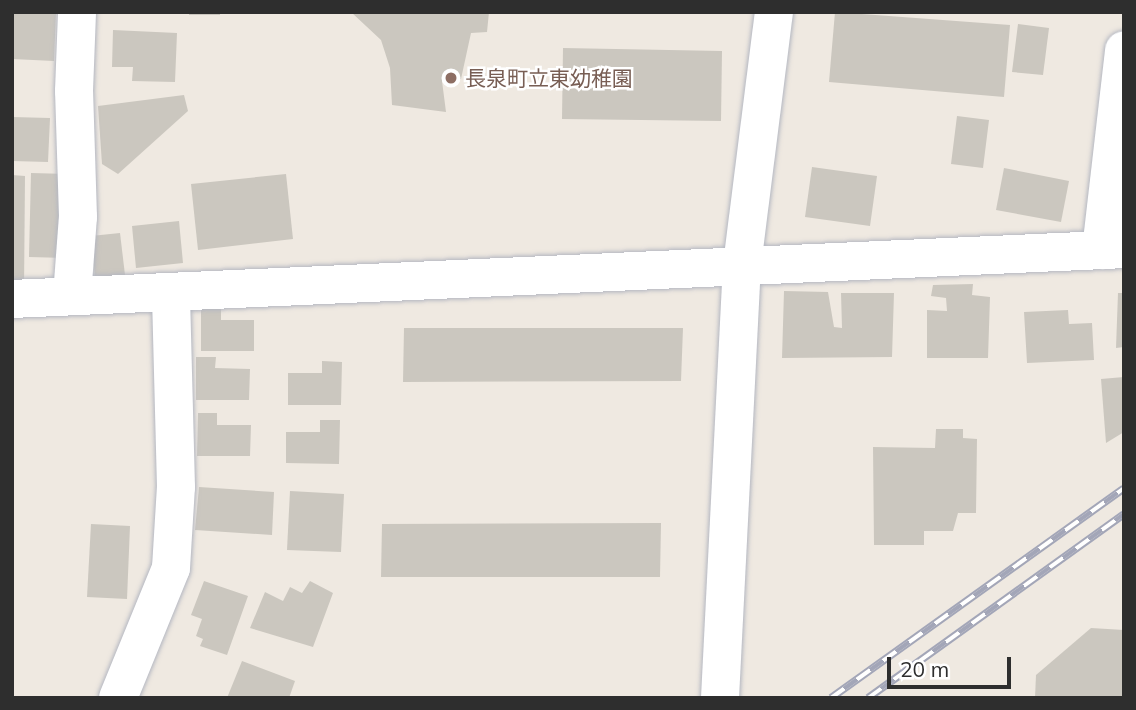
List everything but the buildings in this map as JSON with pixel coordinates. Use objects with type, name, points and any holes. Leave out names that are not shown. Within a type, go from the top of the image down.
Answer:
[{"type":"street","points":[[72,296],[78,217],[74,91],[77,12]]},
{"type":"street","points":[[720,698],[742,265],[774,12]]},
{"type":"street","points":[[12,299],[1112,250],[1124,50]]},
{"type":"street","points":[[118,698],[171,568],[176,487],[171,292]]},
{"type":"railway","points":[[831,698],[1124,488]]},
{"type":"railway","points":[[868,698],[1124,514]]},
{"type":"place","name":"長泉町立東幼稚園","points":[[451,78]]}]
